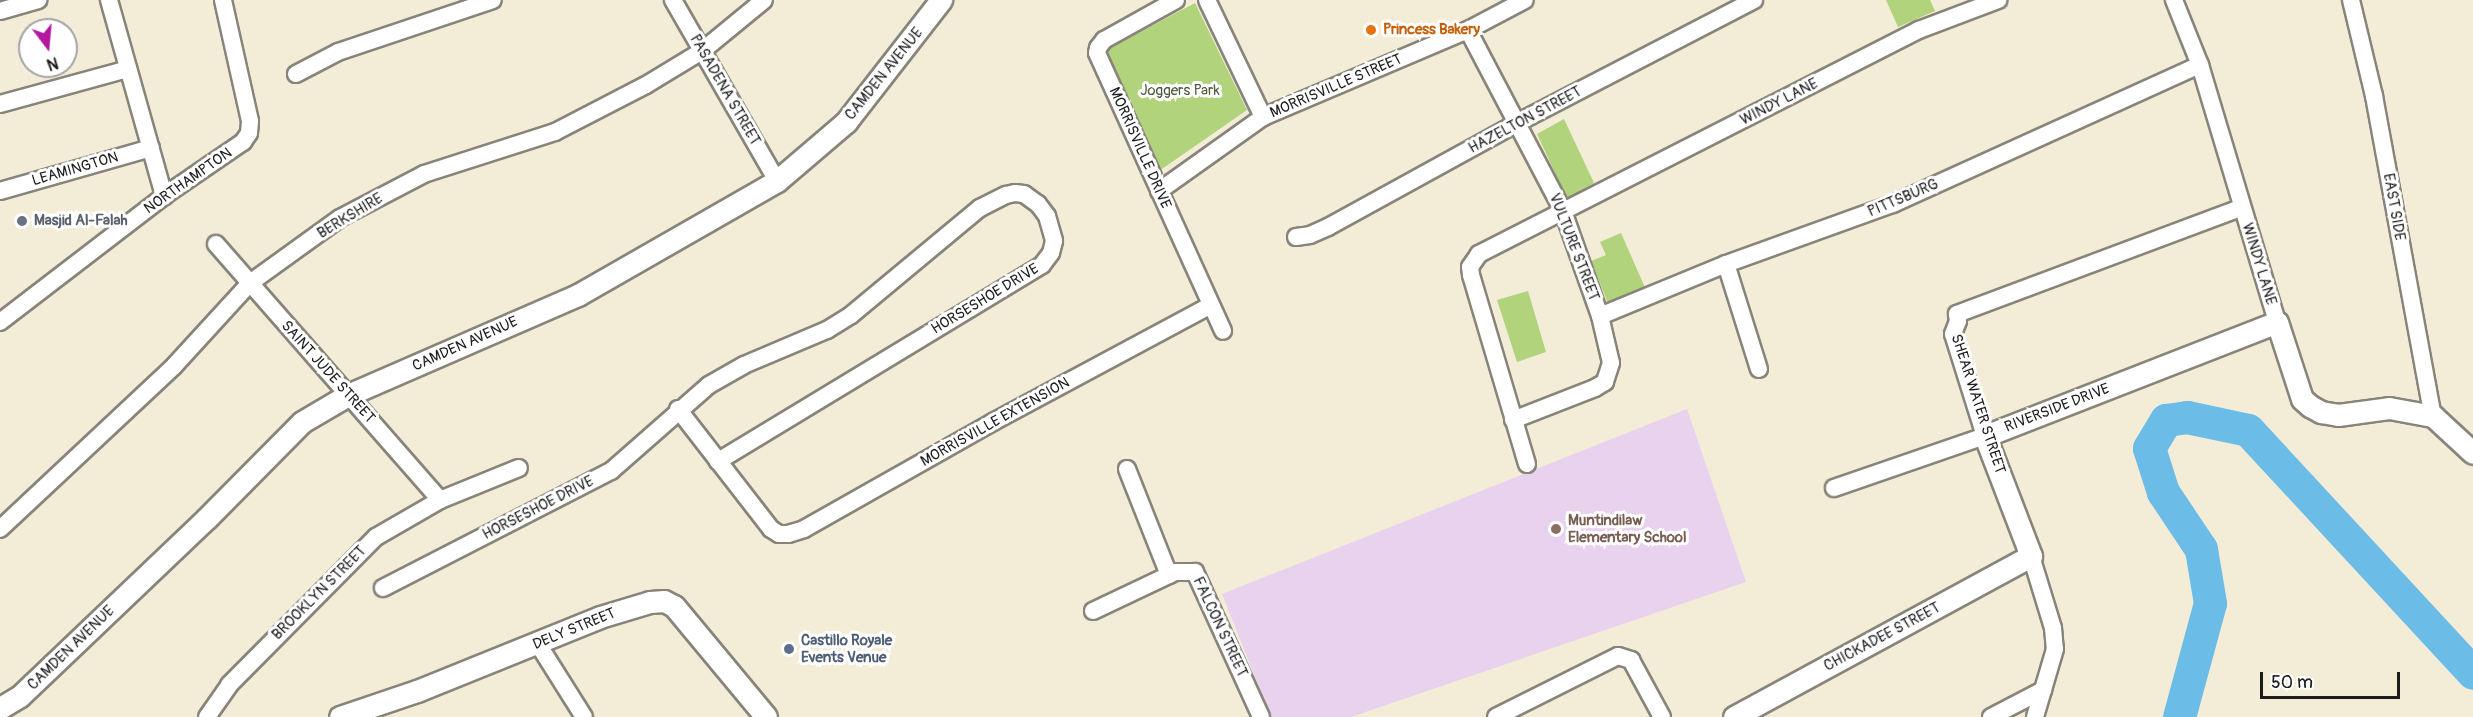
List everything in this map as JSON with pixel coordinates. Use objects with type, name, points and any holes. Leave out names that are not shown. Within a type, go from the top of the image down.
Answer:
[{"type":"street","points":[[0,11],[38,0]]},
{"type":"street","points":[[109,0],[164,196]]},
{"type":"street","name":"NORTHAMPTON","points":[[0,322],[164,196],[243,142],[249,133],[250,121],[223,0]]},
{"type":"street","points":[[296,74],[338,52],[493,0]]},
{"type":"street","name":"PASADENA STREET","points":[[673,0],[777,181]]},
{"type":"street","name":"BERKSHIRE","points":[[0,530],[174,366],[250,283],[340,218],[423,174],[555,132],[646,85],[702,51],[764,0]]},
{"type":"street","name":"CAMDEN AVENUE","points":[[0,708],[20,696],[206,519],[302,422],[348,395],[578,295],[777,181],[846,122],[941,0]]},
{"type":"street","name":"MORRISVILLE DRIVE","points":[[1176,0],[1104,40],[1097,53],[1223,331]]},
{"type":"street","points":[[1207,0],[1263,117]]},
{"type":"street","name":"MORRISVILLE STREET","points":[[1159,191],[1263,117],[1468,30],[1525,0]]},
{"type":"street","name":"HAZELTON STREET","points":[[1296,237],[1310,235],[1328,227],[1517,123],[1754,0]]},
{"type":"street","name":"WINDY LANE","points":[[1513,420],[1470,267],[1479,254],[1919,30],[1998,0]]},
{"type":"street","name":"WINDY LANE","points":[[2174,0],[2200,65],[2241,207],[2302,399],[2321,412],[2338,415],[2389,408],[2433,416]]},
{"type":"street","name":"EAST SIDE","points":[[2351,0],[2374,96],[2433,416]]},
{"type":"street","name":"VULTURE STREET","points":[[1468,30],[1563,211],[1600,316],[1611,363],[1605,382],[1513,420]]},
{"type":"street","name":"PITTSBURG","points":[[1600,316],[1726,264],[1893,204],[2200,65]]},
{"type":"street","points":[[0,104],[128,69]]},
{"type":"street","name":"LEAMINGTON","points":[[0,190],[151,148]]},
{"type":"street","name":"HORSESHOE DRIVE","points":[[383,588],[611,471],[633,454],[678,409],[709,385],[744,365],[827,330],[851,315],[980,207],[1006,195],[1015,194],[1024,194],[1038,204],[1047,216],[1054,241],[1051,253],[1042,265],[717,461]]},
{"type":"street","name":"SHEAR WATER STREET","points":[[2035,717],[2055,649],[2054,638],[2031,556],[1985,436],[1953,334],[1958,321],[1957,314],[2241,207]]},
{"type":"street","name":"SAINT JUDE STREET","points":[[216,244],[440,500]]},
{"type":"street","points":[[1726,264],[1759,369]]},
{"type":"street","name":"MORRISVILLE EXTENSION","points":[[717,461],[771,529],[779,534],[804,529],[993,422],[1211,305]]},
{"type":"street","name":"RIVERSIDE DRIVE","points":[[1834,488],[1985,436],[2277,322]]},
{"type":"street","points":[[678,409],[717,461]]},
{"type":"street","points":[[2433,416],[2473,453]]},
{"type":"street","points":[[1513,420],[1527,464]]},
{"type":"street","name":"BROOKLYN STREET","points":[[207,717],[229,685],[349,561],[376,537],[440,500],[519,468]]},
{"type":"street","points":[[1127,469],[1169,575]]},
{"type":"street","name":"CHICKADEE STREET","points":[[1734,717],[2031,556]]},
{"type":"street","name":"FALCON STREET","points":[[1094,611],[1169,575],[1189,571],[1199,577],[1256,716]]},
{"type":"street","name":"DELY STREET","points":[[340,717],[538,644],[600,617],[650,602],[664,601],[674,606],[766,717]]},
{"type":"street","points":[[538,644],[584,717]]},
{"type":"street","points":[[1496,717],[1617,656],[1631,660],[1662,717]]},
{"type":"street","points":[[1991,717],[2043,690]]},
{"type":"shaded area","name":"Muntindilaw Elementary School","points":[[1687,409],[1746,582],[1351,717],[1271,717],[1222,594]]},
{"type":"green space","points":[[1886,0],[1930,0],[1935,11],[1898,27]]},
{"type":"green space","name":"Joggers Park","points":[[1195,3],[1247,110],[1159,171],[1106,50]]},
{"type":"green space","points":[[1564,119],[1594,183],[1567,199],[1537,134]]},
{"type":"green space","points":[[1621,233],[1647,292],[1609,306],[1591,261],[1606,255],[1600,242]]},
{"type":"green space","points":[[1528,291],[1546,352],[1517,362],[1497,300]]},
{"type":"waterway","points":[[2179,717],[2210,603],[2201,549],[2163,492],[2149,448],[2166,420],[2187,417],[2248,430],[2473,673]]},
{"type":"place","name":"Princess Bakery","points":[[1371,30]]},
{"type":"place","name":"Masjid Al-Falah","points":[[22,221]]},
{"type":"place","name":"Muntindilaw Elementary School","points":[[1556,529]]},
{"type":"place","name":"Castillo Royale Events Venue","points":[[789,649]]}]
